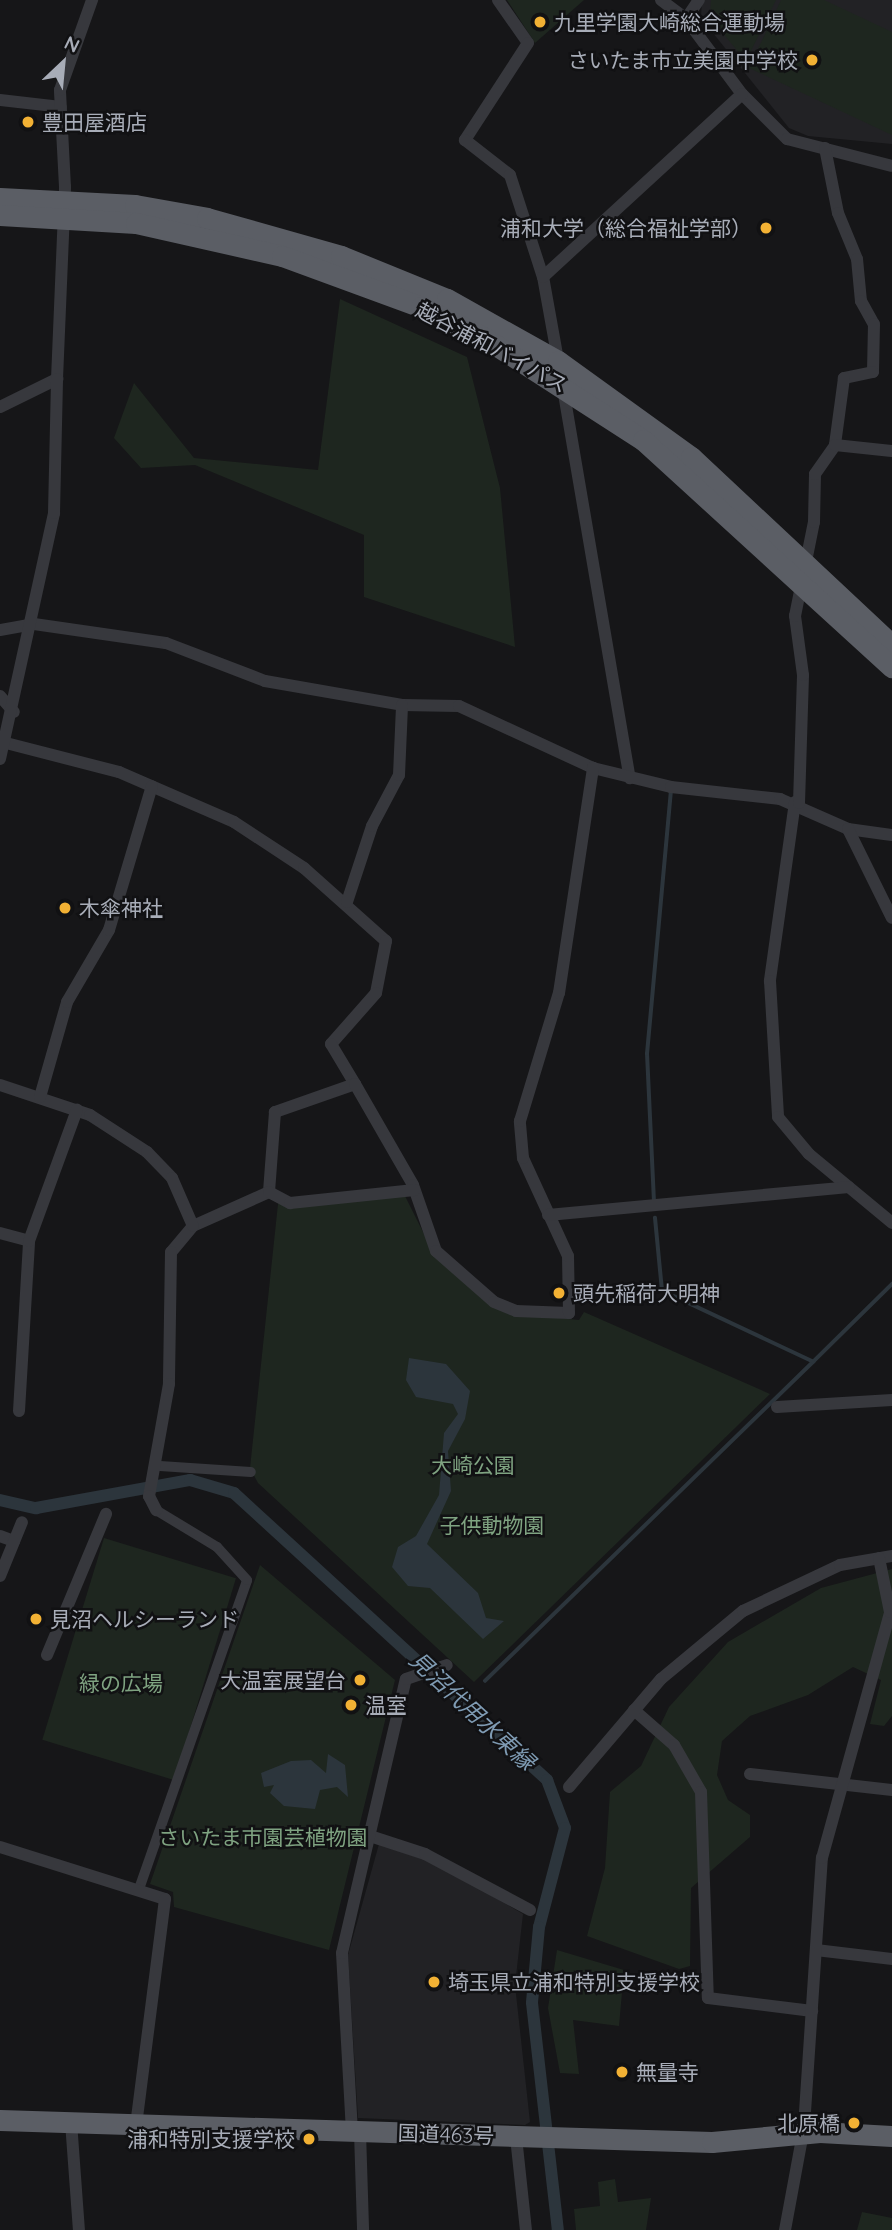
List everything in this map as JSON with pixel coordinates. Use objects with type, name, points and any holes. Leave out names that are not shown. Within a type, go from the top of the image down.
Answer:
[{"type":"highway","name":"越谷浦和バイパス","points":[[0,198],[207,237],[334,272],[471,331],[563,385],[643,440],[892,667]]},
{"type":"highway","name":"越谷浦和バイパス","points":[[0,215],[63,208],[208,218],[341,256],[447,299],[558,361],[691,457],[892,645]]},
{"type":"highway","name":"国道463号","points":[[0,2120],[712,2143],[803,2133],[892,2136]]},
{"type":"street","points":[[0,759],[34,624],[54,513],[63,208],[60,90],[92,0]]},
{"type":"street","points":[[498,0],[528,43],[465,140],[510,175],[543,277],[630,778]]},
{"type":"street","points":[[661,0],[687,19],[742,94],[787,139],[892,166]]},
{"type":"street","points":[[687,19],[699,0]]},
{"type":"street","points":[[543,277],[742,94]]},
{"type":"street","points":[[0,100],[61,107]]},
{"type":"street","points":[[825,148],[838,213],[857,260],[861,301],[874,324],[873,372],[844,378],[835,444],[815,474],[810,542],[794,616],[803,675],[797,803],[770,981],[778,1117],[849,1187],[892,1223]]},
{"type":"street","points":[[0,407],[57,379]]},
{"type":"street","points":[[835,444],[892,451]]},
{"type":"street","points":[[0,630],[34,624],[166,643],[265,681],[402,705],[483,712],[555,755],[593,768],[630,778],[797,803],[848,830],[892,835]]},
{"type":"street","points":[[0,696],[14,712]]},
{"type":"street","points":[[347,902],[369,835],[399,775],[402,705]]},
{"type":"street","points":[[6,743],[152,786],[270,843],[347,902],[386,941],[376,992],[331,1044],[414,1190],[436,1251],[494,1302],[516,1311],[569,1313],[572,1277],[523,1158],[520,1121],[559,993],[593,768]]},
{"type":"street","points":[[40,1097],[67,1002],[109,930],[152,786]]},
{"type":"street","points":[[848,830],[892,918]]},
{"type":"street","points":[[269,1192],[275,1112],[355,1084]]},
{"type":"street","points":[[0,1085],[77,1110],[164,1167],[193,1226]]},
{"type":"street","points":[[19,1411],[29,1241],[77,1110]]},
{"type":"street","points":[[548,1215],[849,1187]]},
{"type":"street","points":[[269,1192],[290,1203],[414,1190]]},
{"type":"street","points":[[139,1889],[247,1580],[217,1547],[156,1510],[149,1496],[157,1469],[169,1384],[168,1265],[193,1226],[269,1192]]},
{"type":"street","points":[[0,1233],[29,1241]]},
{"type":"street","points":[[777,1407],[892,1400]]},
{"type":"street","points":[[157,1469],[251,1472]]},
{"type":"street","points":[[47,1655],[106,1514]]},
{"type":"street","points":[[0,1576],[22,1522]]},
{"type":"street","points":[[0,1536],[14,1541]]},
{"type":"street","points":[[569,1787],[634,1710],[697,1646],[743,1611],[822,1572],[886,1557],[890,1612],[822,1858],[803,2133],[785,2230]]},
{"type":"street","points":[[363,2230],[342,1953],[406,1679],[447,1665]]},
{"type":"street","points":[[634,1710],[674,1745],[701,1792],[708,1998],[812,2011]]},
{"type":"street","points":[[750,1774],[892,1790]]},
{"type":"street","points":[[370,1836],[425,1854],[530,1910]]},
{"type":"street","points":[[0,1847],[165,1899],[136,2124]]},
{"type":"street","points":[[816,1950],[892,1959]]},
{"type":"street","points":[[71,2122],[79,2230]]},
{"type":"street","points":[[516,2137],[526,2230]]},
{"type":"shaded area","name":"さいたま市立美園中学校","points":[[702,0],[892,0],[892,144],[808,136],[789,128],[701,18]]},
{"type":"shaded area","points":[[409,1358],[446,1364],[470,1391],[465,1419],[448,1451],[451,1491],[427,1544],[478,1593],[486,1618],[504,1621],[483,1639],[430,1588],[408,1586],[392,1567],[398,1547],[416,1536],[439,1495],[444,1433],[458,1414],[453,1404],[416,1397],[406,1380]]},
{"type":"shaded area","points":[[328,1754],[345,1765],[348,1797],[337,1787],[320,1790],[315,1809],[284,1806],[270,1793],[274,1785],[264,1787],[261,1773],[291,1761],[311,1760],[326,1773]]},
{"type":"shaded area","name":"埼玉県立浦和特別支援学校","points":[[379,1844],[428,1859],[523,1914],[515,1985],[530,2122],[525,2125],[358,2118],[348,1955]]},
{"type":"green space","name":"九里学園大崎総合運動場","points":[[507,0],[584,0],[535,43]]},
{"type":"green space","points":[[711,0],[776,0],[746,61],[710,18]]},
{"type":"green space","points":[[781,0],[824,0],[892,32],[892,135],[749,68]]},
{"type":"green space","points":[[340,299],[467,357],[500,488],[515,647],[364,597],[364,535],[195,465],[141,468],[114,438],[134,383],[194,458],[318,470]]},
{"type":"green space","name":"大崎公園","points":[[404,1194],[433,1252],[516,1314],[579,1320],[584,1312],[770,1394],[474,1682],[258,1483],[250,1468],[278,1204]]},
{"type":"green space","name":"緑の広場","points":[[104,1538],[236,1578],[174,1780],[42,1740]]},
{"type":"green space","name":"さいたま市園芸植物園","points":[[260,1565],[395,1680],[329,1950],[174,1907],[173,1892],[150,1884]]},
{"type":"green space","points":[[892,1569],[892,1716],[884,1726],[870,1724],[881,1680],[853,1667],[808,1695],[750,1716],[722,1741],[717,1775],[728,1800],[750,1815],[750,1837],[691,1888],[690,1966],[679,1969],[587,1936],[605,1868],[610,1792],[641,1766],[669,1707],[728,1642],[821,1588]]},
{"type":"green space","points":[[557,1950],[624,1970],[619,2026],[573,2020],[579,2074],[560,2073],[548,2008]]},
{"type":"green space","points":[[615,2179],[618,2202],[651,2198],[646,2230],[576,2230],[574,2209],[600,2206],[598,2182]]},
{"type":"green space","points":[[862,2212],[892,2218],[892,2230],[857,2230]]},
{"type":"waterway","points":[[654,1202],[647,1054],[671,792]]},
{"type":"waterway","points":[[485,1681],[813,1362],[662,1291],[655,1218]]},
{"type":"waterway","points":[[813,1362],[892,1284]]},
{"type":"waterway","name":"見沼代用水東縁","points":[[0,1500],[36,1508],[190,1480],[234,1493],[547,1780],[565,1828],[539,1927],[532,2003],[558,2230]]},
{"type":"waterway","name":"見沼代用水東縁","points":[[462,1701],[467,1697]]},
{"type":"place","name":"九里学園大崎総合運動場","points":[[540,22]]},
{"type":"place","name":"さいたま市立美園中学校","points":[[812,60]]},
{"type":"place","name":"豊田屋酒店","points":[[28,122]]},
{"type":"place","name":"浦和大学（総合福祉学部）","points":[[766,228]]},
{"type":"place","name":"木傘神社","points":[[65,908]]},
{"type":"place","name":"頭先稲荷大明神","points":[[559,1293]]},
{"type":"place","name":"見沼ヘルシーランド","points":[[36,1619]]},
{"type":"place","name":"大温室展望台","points":[[360,1680]]},
{"type":"place","name":"温室","points":[[351,1705]]},
{"type":"place","name":"埼玉県立浦和特別支援学校","points":[[434,1982]]},
{"type":"place","name":"無量寺","points":[[622,2072]]},
{"type":"place","name":"北原橋","points":[[854,2123]]},
{"type":"place","name":"浦和特別支援学校","points":[[309,2139]]},
{"type":"park label","name":"子供動物園","points":[[492,1525]]}]
